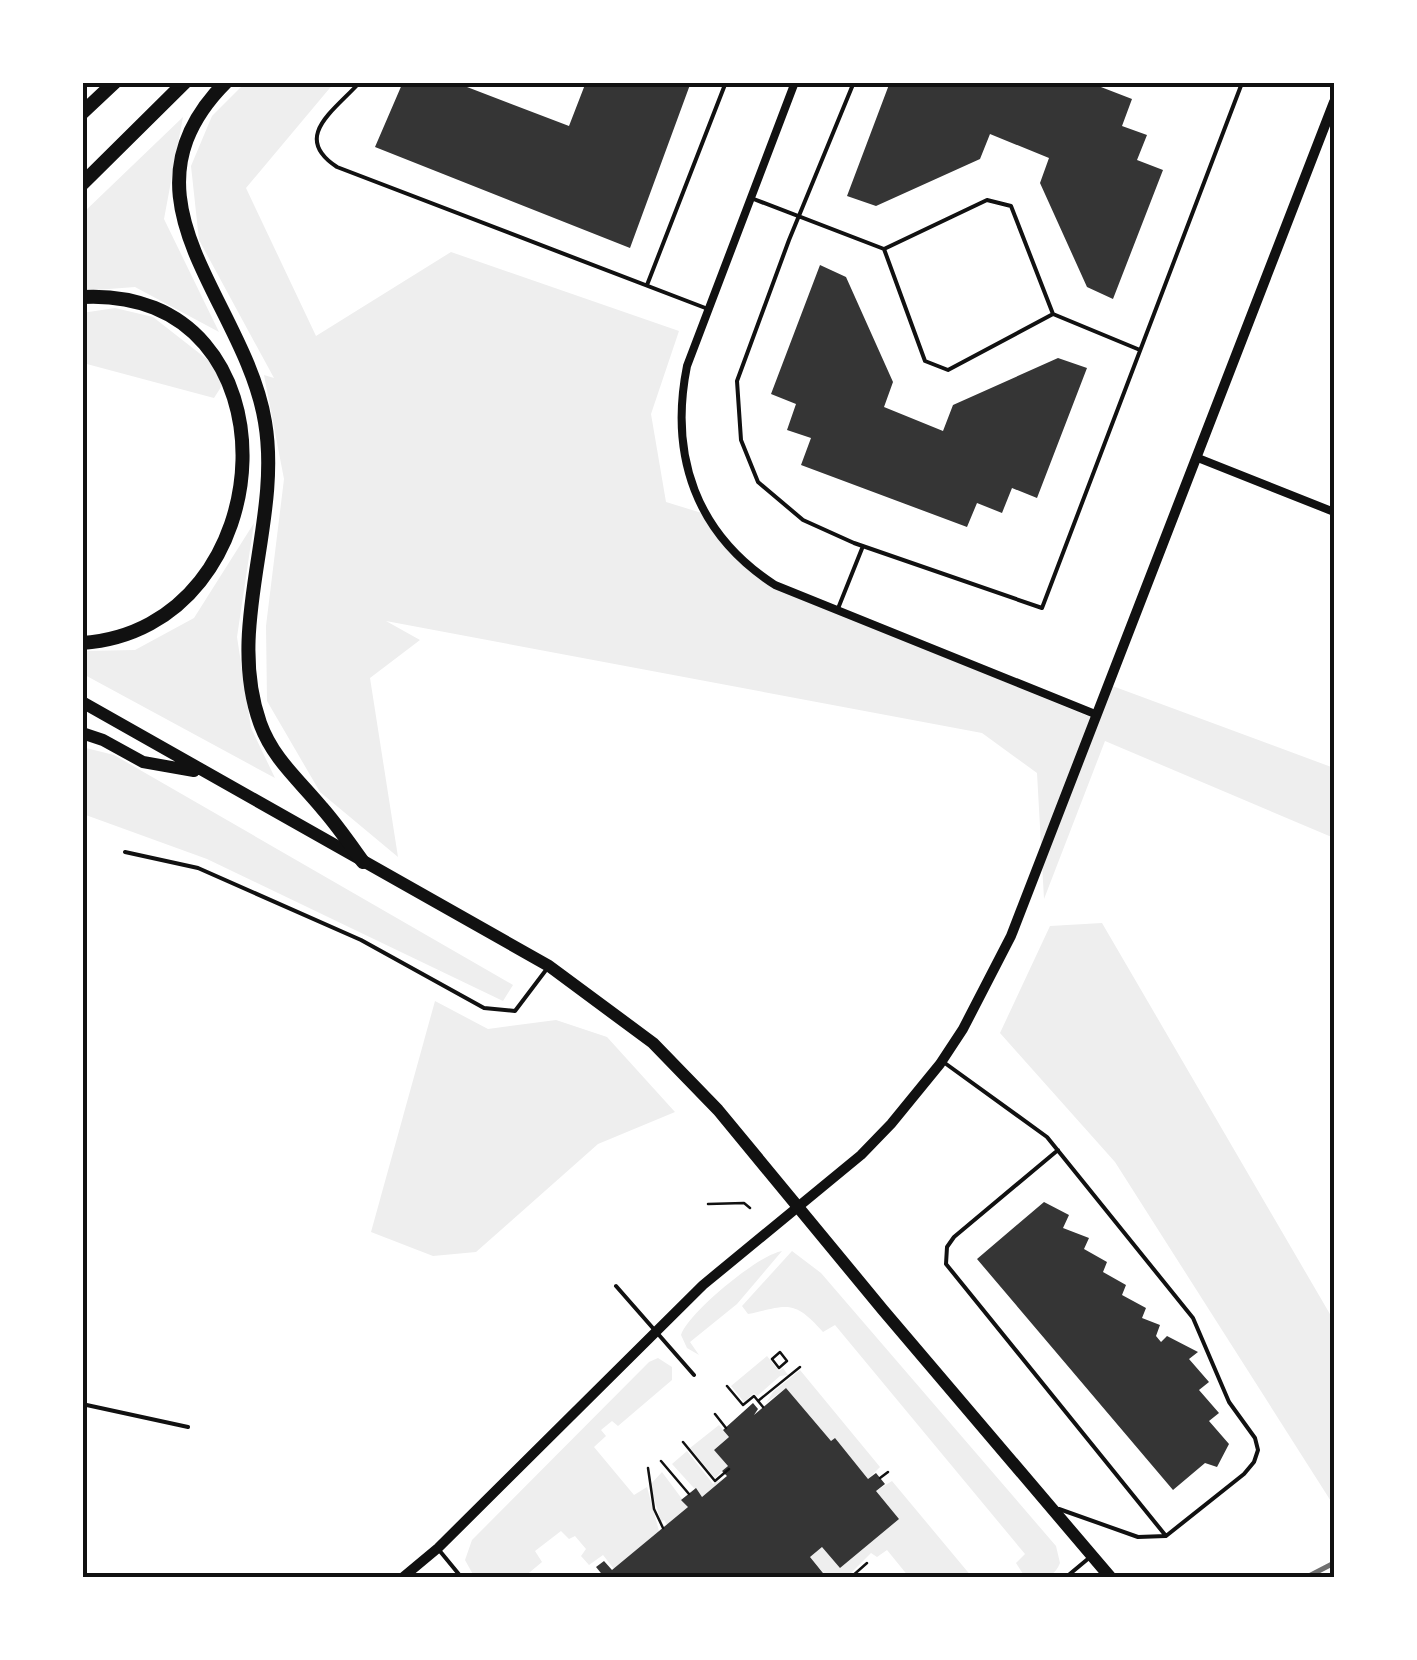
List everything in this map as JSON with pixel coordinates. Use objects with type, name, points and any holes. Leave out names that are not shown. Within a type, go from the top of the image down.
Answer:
[{"type":"highway","points":[[82,113],[114,82]]},
{"type":"highway","points":[[82,184],[185,82]]},
{"type":"highway","points":[[226,82],[198,114],[189,131],[182,150],[178,194],[186,234],[252,373],[266,424],[267,474],[248,644],[254,704],[269,745],[289,774],[320,804],[364,862]]},
{"type":"highway","points":[[82,298],[141,304],[192,334],[207,348],[228,380],[244,449],[240,498],[227,538],[208,571],[171,609],[149,624],[109,640],[82,643]]},
{"type":"main road","points":[[82,702],[549,966],[622,1018],[671,1060],[718,1110],[1111,1578]]},
{"type":"main road","points":[[82,733],[143,762],[206,773]]},
{"type":"street","points":[[795,82],[686,366],[680,415],[684,456],[698,501],[725,543],[774,585],[1096,714]]},
{"type":"street","points":[[402,1578],[438,1548],[703,1285],[861,1155],[942,1061],[973,1013],[1001,960],[1334,102]]},
{"type":"street","points":[[1198,458],[1334,512]]},
{"type":"lane","points":[[360,82],[318,128],[315,144],[319,155],[337,167],[708,308]]},
{"type":"lane","points":[[646,285],[726,82]]},
{"type":"lane","points":[[854,82],[798,216],[737,381],[741,440],[758,482],[803,520],[864,546],[1042,608],[1240,82]]},
{"type":"lane","points":[[750,198],[884,249],[987,200],[1004,202],[1012,206],[1054,314],[1140,350]]},
{"type":"lane","points":[[884,249],[925,362],[948,370],[1054,314]]},
{"type":"lane","points":[[837,611],[864,546]]},
{"type":"lane","points":[[125,852],[198,868],[360,940],[498,1012],[515,1010],[549,966]]},
{"type":"lane","points":[[942,1061],[1047,1137],[1058,1150],[1193,1318],[1229,1402],[1255,1438],[1258,1450],[1244,1474],[1166,1536],[1138,1537],[1050,1506]]},
{"type":"lane","points":[[1058,1150],[954,1238],[947,1247],[946,1264],[1166,1536]]},
{"type":"lane","points":[[616,1286],[694,1374]]},
{"type":"lane","points":[[82,1404],[188,1426]]},
{"type":"lane","points":[[438,1548],[462,1578]]},
{"type":"lane","points":[[1065,1578],[1092,1555]]},
{"type":"path","points":[[708,1204],[744,1203],[750,1208]]},
{"type":"path","points":[[767,1353],[779,1368],[788,1361],[780,1352],[772,1359]]},
{"type":"path","points":[[782,1365],[791,1374]]},
{"type":"path","points":[[758,1401],[800,1367]]},
{"type":"path","points":[[727,1386],[743,1404],[754,1396],[763,1407]]},
{"type":"path","points":[[714,1414],[726,1428]]},
{"type":"path","points":[[683,1442],[715,1481],[729,1468]]},
{"type":"path","points":[[660,1460],[689,1494]]},
{"type":"path","points":[[648,1468],[654,1508],[663,1528]]},
{"type":"path","points":[[880,1478],[888,1472]]},
{"type":"path","points":[[850,1578],[868,1563]]},
{"type":"shaded area","points":[[245,83],[334,83],[246,188],[316,336],[451,252],[679,331],[651,414],[666,502],[705,514],[773,587],[1093,718],[1107,684],[1334,768],[1334,838],[1105,741],[1044,899],[1037,773],[982,733],[386,621],[420,640],[370,678],[398,857],[320,792],[267,701],[266,626],[284,479],[264,375],[274,378],[199,240],[191,166],[212,116]]},
{"type":"shaded area","points":[[183,117],[164,219],[219,332],[135,287],[83,291],[83,213]]},
{"type":"shaded area","points":[[115,308],[153,317],[208,360],[223,384],[214,398],[83,363],[82,313]]},
{"type":"shaded area","points":[[254,523],[237,637],[251,728],[275,778],[83,674],[82,651],[135,650],[194,618]]},
{"type":"shaded area","points":[[82,747],[114,755],[513,985],[503,1001],[207,859],[83,814]]},
{"type":"shaded area","points":[[1102,923],[1334,1321],[1334,1506],[1115,1162],[1000,1033],[1050,926]]},
{"type":"shaded area","points":[[435,1001],[488,1029],[556,1020],[607,1037],[675,1112],[598,1144],[476,1252],[433,1256],[371,1232]]},
{"type":"shaded area","points":[[782,1251],[737,1304],[690,1342],[699,1355],[687,1348],[681,1335],[696,1313],[741,1274]]},
{"type":"shaded area","points":[[792,1251],[821,1273],[1056,1546],[1060,1563],[1054,1573],[1025,1577],[1016,1563],[1025,1554],[835,1325],[823,1332],[804,1314],[789,1307],[748,1314],[742,1306]]},
{"type":"shaded area","points":[[767,1356],[779,1371],[783,1368],[788,1375],[780,1376],[744,1402],[731,1386]]},
{"type":"shaded area","points":[[658,1358],[672,1367],[672,1380],[618,1426],[612,1421],[601,1430],[606,1436],[594,1447],[634,1495],[647,1487],[659,1531],[614,1569],[603,1555],[589,1565],[581,1556],[586,1549],[575,1536],[569,1539],[561,1531],[535,1551],[542,1562],[524,1577],[475,1578],[465,1560],[472,1540],[649,1362]]},
{"type":"shaded area","points":[[800,1370],[880,1467],[868,1479],[786,1388],[766,1403],[773,1392]]},
{"type":"shaded area","points":[[719,1425],[729,1437],[714,1450],[728,1466],[715,1478],[690,1448]]},
{"type":"shaded area","points":[[687,1451],[713,1484],[727,1476],[702,1497],[672,1464]]},
{"type":"shaded area","points":[[662,1472],[688,1507],[667,1525],[664,1520],[661,1522],[650,1485]]},
{"type":"shaded area","points":[[892,1481],[972,1577],[909,1577],[887,1550],[877,1557],[871,1553],[847,1577],[827,1577],[810,1557],[822,1547],[899,1519],[876,1491]]},
{"type":"building","points":[[403,82],[454,82],[569,126],[586,82],[691,82],[630,248],[375,147]]},
{"type":"building","points":[[890,82],[1088,82],[1132,99],[1122,126],[1147,135],[1137,160],[1163,170],[1113,299],[1087,287],[1040,183],[1049,158],[990,134],[980,159],[876,206],[847,196]]},
{"type":"building","points":[[820,265],[846,277],[893,382],[884,407],[943,431],[953,405],[1058,358],[1087,368],[1037,498],[1012,488],[1002,513],[977,503],[967,527],[801,465],[811,438],[787,430],[796,404],[771,394]]},
{"type":"building","points":[[1044,1202],[1069,1215],[1063,1228],[1089,1238],[1084,1249],[1107,1262],[1103,1272],[1126,1285],[1122,1295],[1146,1308],[1142,1318],[1160,1325],[1156,1336],[1161,1342],[1167,1336],[1198,1352],[1189,1359],[1209,1382],[1199,1390],[1219,1413],[1209,1421],[1229,1444],[1217,1467],[1205,1463],[1173,1490],[977,1259]]},
{"type":"building","points":[[786,1388],[868,1479],[876,1473],[885,1484],[876,1491],[899,1519],[840,1568],[822,1547],[810,1557],[827,1578],[605,1578],[596,1567],[604,1561],[612,1570],[688,1507],[681,1500],[696,1488],[702,1497],[727,1476],[722,1471],[728,1466],[714,1450],[729,1437],[723,1430],[753,1403],[758,1409],[754,1415]]},
{"type":"railway","points":[[1305,1578],[1334,1563]]}]
